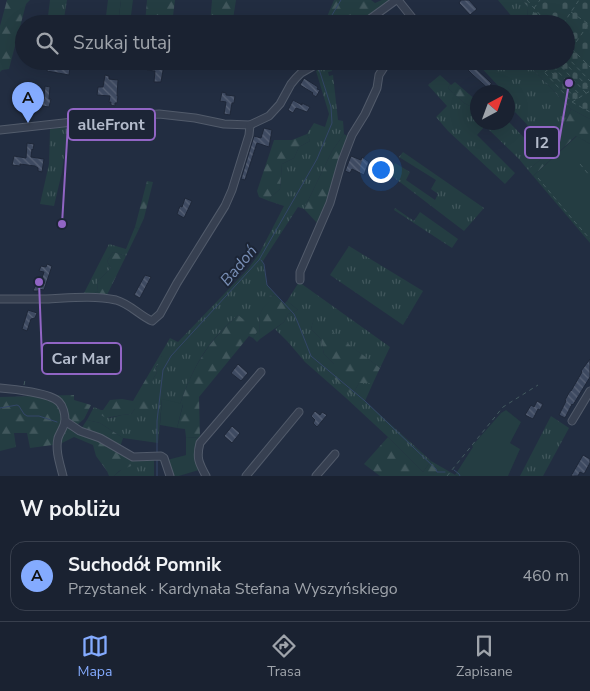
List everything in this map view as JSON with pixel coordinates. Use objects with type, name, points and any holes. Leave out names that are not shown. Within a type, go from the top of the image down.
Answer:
[{"type":"street","points":[[376,15],[397,0],[410,15]]},
{"type":"street","points":[[0,130],[159,114],[195,118],[224,124],[250,125],[269,116],[280,104],[296,78],[308,70]]},
{"type":"street","points":[[300,280],[300,272],[330,202],[352,135],[365,114],[377,88],[379,75],[382,70]]},
{"type":"street","points":[[0,299],[93,297],[116,300],[152,321],[160,314],[225,206],[232,190],[249,135],[250,125]]},
{"type":"street","points":[[206,476],[199,463],[200,443],[261,372]]},
{"type":"street","points":[[0,388],[52,397],[59,402],[63,408],[65,421],[57,446],[63,476]]},
{"type":"street","points":[[572,421],[590,392]]},
{"type":"street","points":[[246,476],[299,412]]},
{"type":"street","points":[[65,421],[80,431],[100,438],[134,456],[161,456],[164,458],[170,476]]},
{"type":"street","points":[[316,476],[335,454]]},
{"type":"path","points":[[527,0],[540,15]]},
{"type":"path","points":[[533,15],[534,8],[540,0]]},
{"type":"path","points":[[569,15],[579,0]]},
{"type":"path","points":[[571,12],[589,24],[575,44]]},
{"type":"path","points":[[575,51],[590,67]]},
{"type":"path","points":[[587,64],[590,60]]},
{"type":"path","points":[[575,65],[590,81]]},
{"type":"path","points":[[542,70],[572,102],[590,112]]},
{"type":"path","points":[[545,73],[549,70],[576,99]]},
{"type":"path","points":[[557,70],[581,96]]},
{"type":"path","points":[[564,70],[586,93]]},
{"type":"path","points":[[572,70],[590,90],[572,102]]},
{"type":"path","points":[[580,164],[590,176]]},
{"type":"path","points":[[538,178],[590,239]]},
{"type":"path","points":[[24,388],[25,380]]},
{"type":"path","points":[[447,476],[503,407],[538,385]]},
{"type":"green space","points":[[7,0],[30,0],[26,4],[23,15],[15,15],[15,46],[9,69],[0,72],[0,26]]},
{"type":"green space","points":[[50,0],[67,0],[64,15],[48,15]]},
{"type":"green space","points":[[108,0],[121,0],[119,15],[106,15]]},
{"type":"green space","points":[[121,0],[133,0],[131,15],[119,15]]},
{"type":"green space","points":[[147,0],[175,0],[173,15],[146,15]]},
{"type":"green space","points":[[212,0],[236,0],[234,15],[211,15]]},
{"type":"green space","points":[[334,0],[371,0],[375,3],[382,0],[391,0],[371,15],[328,15]]},
{"type":"green space","points":[[498,0],[522,0],[528,6],[528,15],[511,15]]},
{"type":"green space","points":[[522,0],[590,0],[590,119],[571,109],[534,70],[575,70],[575,15],[528,15],[528,7]]},
{"type":"green space","points":[[332,70],[328,72],[329,76],[333,75],[338,120],[343,121],[344,134],[332,151],[304,209],[298,207],[263,261],[267,285],[276,295],[269,296],[272,300],[261,313],[259,322],[260,339],[257,342],[253,338],[257,332],[238,315],[227,325],[196,366],[180,404],[162,400],[158,443],[123,438],[100,423],[87,420],[94,407],[101,410],[101,415],[110,418],[131,414],[135,409],[139,409],[157,373],[155,369],[162,357],[160,355],[170,338],[178,342],[248,269],[259,254],[284,206],[269,201],[280,189],[282,164],[294,158],[299,147],[310,141],[307,134],[314,123],[325,127],[329,114],[316,71]]},
{"type":"green space","points":[[483,70],[534,70],[571,109],[565,124],[540,148],[546,155],[528,170],[489,130],[515,130],[515,128],[534,148],[542,140],[515,112],[515,85],[497,85]]},
{"type":"green space","points":[[440,75],[450,84],[448,88],[470,106],[470,130],[481,130],[477,135],[515,173],[505,184],[448,131],[436,117],[447,106],[428,85]]},
{"type":"green space","points":[[455,82],[470,95],[470,106],[448,88]]},
{"type":"green space","points":[[571,109],[590,119],[590,144],[576,136],[533,176],[528,170],[546,155],[540,148],[565,124]]},
{"type":"green space","points":[[68,127],[62,172],[54,206],[40,204],[49,164],[50,129]]},
{"type":"green space","points":[[307,134],[310,141],[299,147],[294,158],[282,164],[280,189],[269,201],[259,197],[257,191],[274,140],[292,140]]},
{"type":"green space","points":[[344,134],[349,137],[328,201],[318,224],[304,209],[332,151]]},
{"type":"green space","points":[[577,136],[590,144],[590,243],[533,176]]},
{"type":"green space","points":[[403,152],[484,208],[464,231],[388,173],[395,163],[410,172],[406,180],[435,200],[438,194],[431,189],[436,180],[399,157]]},
{"type":"green space","points":[[147,181],[153,182],[144,218],[139,229],[135,227]]},
{"type":"green space","points":[[395,208],[414,221],[420,212],[458,239],[452,248],[394,210]]},
{"type":"green space","points":[[135,227],[139,229],[126,256],[113,252],[107,261],[111,268],[97,282],[98,291],[92,295],[83,295],[109,244],[126,249]]},
{"type":"green space","points":[[349,246],[423,291],[403,325],[330,275]]},
{"type":"green space","points":[[113,252],[126,256],[106,297],[92,295],[98,291],[97,282],[111,268],[107,261]]},
{"type":"green space","points":[[299,282],[390,347],[380,368],[314,319],[311,329],[321,339],[324,354],[334,364],[352,395],[359,383],[373,383],[365,401],[431,461],[423,472],[388,437],[305,362],[275,329],[284,322],[288,314],[298,310],[287,301]]},
{"type":"green space","points":[[276,295],[284,304],[287,301],[298,310],[288,314],[284,322],[260,339],[260,313],[271,300],[269,296]]},
{"type":"green space","points":[[238,315],[256,329],[257,332],[253,338],[249,336],[199,397],[200,438],[186,437],[185,429],[177,428],[183,405],[180,404],[185,390],[196,366],[210,345]]},
{"type":"green space","points":[[314,318],[380,368],[373,383],[359,383],[352,395],[328,373],[334,364],[324,354],[321,339],[311,329]]},
{"type":"green space","points":[[160,355],[162,362],[156,366],[157,373],[150,388],[149,410],[144,412],[135,409],[131,414],[106,418],[101,415],[101,410],[110,400],[122,399],[133,401]]},
{"type":"green space","points":[[74,395],[74,400],[91,405],[84,419],[77,425],[134,459],[131,466],[119,471],[114,476],[109,476],[96,456],[93,445],[74,437],[60,444],[30,448],[27,433],[14,433],[16,447],[0,451],[0,397]]},
{"type":"green space","points":[[162,399],[183,404],[177,428],[160,425]]},
{"type":"green space","points":[[506,410],[521,422],[510,443],[520,449],[508,476],[455,475],[472,446],[501,413]]},
{"type":"green space","points":[[551,416],[569,428],[543,476],[520,476]]},
{"type":"green space","points":[[87,420],[100,423],[123,438],[120,447],[81,429]]},
{"type":"green space","points":[[186,437],[200,438],[196,462],[199,470],[179,476],[172,476],[167,460],[186,455]]},
{"type":"green space","points":[[388,437],[423,472],[431,461],[457,476],[380,476],[364,464]]},
{"type":"green space","points":[[134,459],[154,460],[154,476],[114,476]]},
{"type":"building","points":[[461,0],[469,0],[477,9],[470,15],[459,3]]},
{"type":"building","points":[[47,70],[70,70],[69,75]]},
{"type":"building","points":[[147,70],[163,70],[161,82],[154,82],[155,71]]},
{"type":"building","points":[[468,70],[477,70],[492,84],[484,85]]},
{"type":"building","points":[[105,75],[109,76],[109,79],[118,80],[118,96],[115,106],[109,102],[110,96],[97,95],[98,87],[103,87]]},
{"type":"building","points":[[304,78],[320,90],[316,97],[300,85]]},
{"type":"building","points":[[45,86],[50,87],[49,99],[51,99],[49,107],[42,106],[42,102],[39,102],[40,98],[44,99]]},
{"type":"building","points":[[222,92],[226,93],[226,95],[235,96],[230,115],[224,114],[226,102],[220,101]]},
{"type":"building","points":[[293,100],[310,107],[307,112],[296,108],[293,113],[288,110]]},
{"type":"building","points":[[264,128],[272,130],[269,147],[257,143],[245,180],[241,179],[254,136],[261,138]]},
{"type":"building","points":[[27,143],[34,144],[31,157],[44,159],[42,172],[38,171],[38,168],[35,166],[12,165],[14,156],[26,158]]},
{"type":"building","points":[[351,156],[361,160],[362,157],[369,162],[364,175],[352,169],[350,173],[345,171]]},
{"type":"building","points":[[185,198],[192,201],[184,218],[177,214]]},
{"type":"building","points":[[47,264],[52,266],[44,290],[33,291],[38,280],[41,281],[44,272],[39,271],[41,266],[46,267]]},
{"type":"building","points":[[145,275],[151,277],[140,298],[134,295]]},
{"type":"building","points":[[28,310],[37,313],[35,318],[31,319],[27,331],[22,329]]},
{"type":"building","points":[[590,359],[590,377],[565,418],[559,415],[565,400]]},
{"type":"building","points":[[238,364],[248,373],[241,381],[231,373]]},
{"type":"building","points":[[537,401],[543,404],[533,419],[525,415],[531,405],[534,407]]},
{"type":"building","points":[[315,411],[320,415],[322,412],[327,415],[317,427],[313,423],[315,420],[311,416]]},
{"type":"building","points":[[232,426],[240,433],[232,443],[224,436]]},
{"type":"building","points":[[583,455],[590,459],[584,474],[580,472],[578,476],[571,476]]},
{"type":"waterway","name":"Badoń","points":[[332,15],[341,0]]},
{"type":"waterway","name":"Badoń","points":[[157,453],[157,421],[163,370],[171,356],[259,260],[317,159],[332,123],[331,107],[319,70]]},
{"type":"waterway","points":[[261,260],[264,264],[267,285],[294,314],[311,356],[365,401],[437,472],[445,472]]},
{"type":"waterway","points":[[0,408],[17,405],[27,416],[39,416],[57,422]]},
{"type":"waterway","points":[[67,426],[77,434],[85,436]]},
{"type":"waterway","name":"Badoń","points":[[157,459],[157,476]]},
{"type":"waterway","points":[[454,470],[460,476]]},
{"type":"place","name":"I2","points":[[569,83]]},
{"type":"place","name":"Suchodół Pomnik","points":[[28,123]]},
{"type":"place","name":"alleFront","points":[[62,224]]},
{"type":"place","name":"Car Mar","points":[[39,282]]}]
